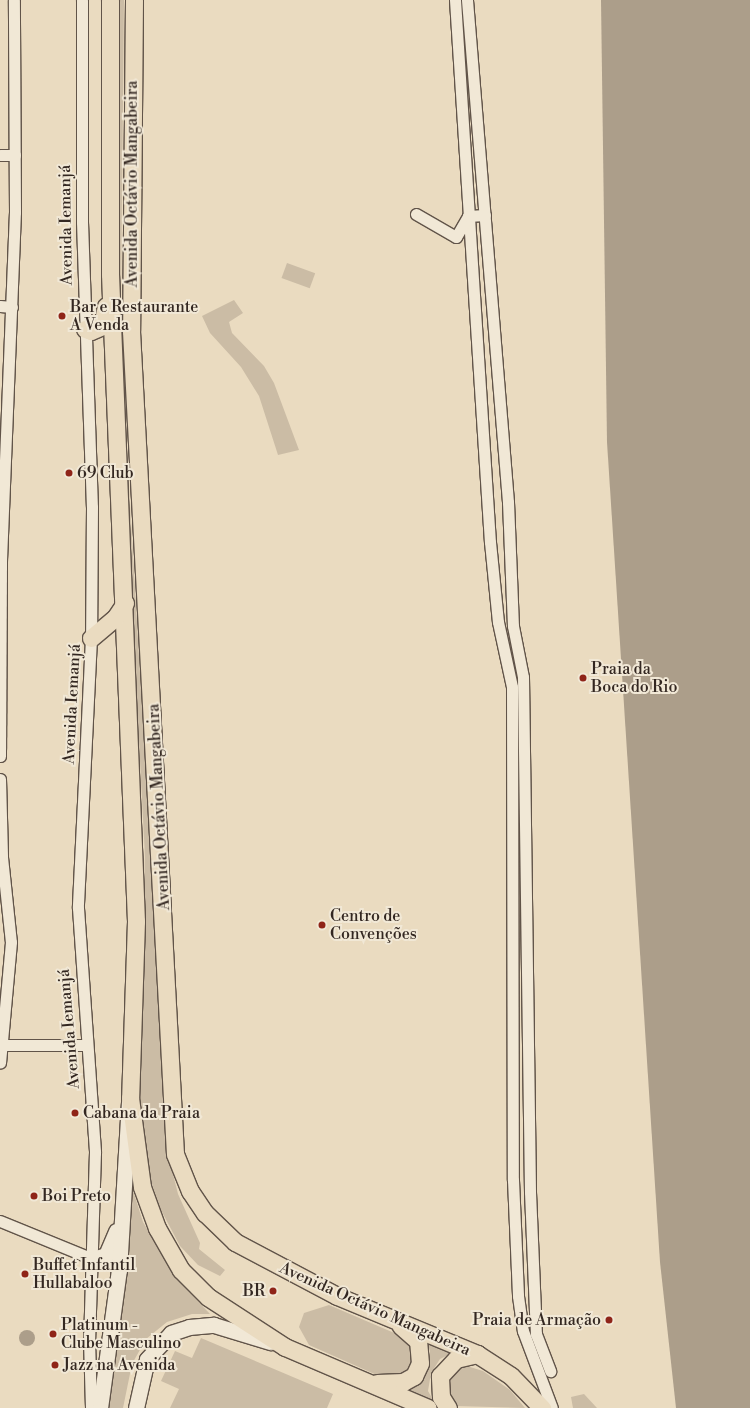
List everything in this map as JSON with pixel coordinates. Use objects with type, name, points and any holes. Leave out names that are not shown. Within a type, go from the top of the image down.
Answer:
[{"type":"main road","name":"Avenida Octávio Mangabeira","points":[[110,0],[110,274],[125,603],[136,921],[130,1098],[142,1187],[157,1228],[181,1270],[208,1297],[285,1347],[428,1408]]},
{"type":"main road","name":"Avenida Octávio Mangabeira","points":[[134,0],[131,331],[175,1154],[190,1191],[205,1213],[235,1242],[337,1296],[477,1354],[510,1376],[542,1408]]},
{"type":"main road","points":[[84,328],[97,330],[106,319],[110,274]]},
{"type":"main road","points":[[91,638],[115,618],[125,603]]},
{"type":"main road","points":[[369,1382],[403,1382],[414,1376],[420,1363],[418,1341],[393,1319]]},
{"type":"main road","points":[[448,1408],[441,1397],[440,1376],[456,1359],[477,1354]]},
{"type":"street","points":[[0,756],[2,522],[12,307],[15,155],[14,0]]},
{"type":"street","name":"Avenida Iemanjá","points":[[82,0],[84,328],[92,472],[91,638],[78,908],[86,1045],[95,1152],[93,1259],[88,1340],[91,1408]]},
{"type":"street","points":[[455,0],[494,596],[512,687],[513,1180],[518,1296],[524,1331],[552,1408]]},
{"type":"street","points":[[467,0],[508,502],[513,626],[523,676],[530,1192],[536,1334],[550,1371]]},
{"type":"street","points":[[0,155],[15,155]]},
{"type":"street","points":[[416,214],[456,237],[468,216]]},
{"type":"street","points":[[468,216],[485,215]]},
{"type":"street","points":[[0,306],[12,307]]},
{"type":"street","points":[[0,779],[1,857],[11,936],[0,1063]]},
{"type":"street","points":[[1,1045],[86,1045]]},
{"type":"street","points":[[100,1408],[117,1294],[123,1207],[125,1120],[130,1098]]},
{"type":"street","points":[[0,1221],[93,1259],[103,1257],[110,1250],[123,1207]]},
{"type":"street","points":[[136,1408],[147,1359],[163,1339],[179,1330],[198,1325],[221,1326],[285,1347]]},
{"type":"shaded area","points":[[116,0],[124,0],[121,300],[128,472],[169,1158],[178,1194],[200,1243],[199,1249],[225,1270],[220,1276],[198,1265],[180,1246],[161,1210],[145,1164],[140,1127],[138,1048],[145,857],[116,300]]},
{"type":"shaded area","points":[[601,0],[750,0],[750,1408],[676,1408],[660,1262],[607,442]]},
{"type":"shaded area","points":[[287,263],[315,273],[310,288],[282,278]]},
{"type":"shaded area","points":[[234,300],[243,313],[229,322],[232,333],[264,366],[274,383],[299,450],[278,455],[259,396],[241,367],[210,333],[202,316]]},
{"type":"shaded area","points":[[130,1181],[143,1222],[174,1276],[210,1314],[192,1314],[167,1322],[146,1339],[132,1364],[123,1408],[107,1408]]},
{"type":"shaded area","points":[[329,1305],[399,1335],[412,1346],[413,1367],[404,1375],[379,1376],[309,1345],[299,1327],[304,1313]]},
{"type":"shaded area","points":[[27,1330],[34,1335],[35,1338],[30,1345],[27,1346],[20,1341],[19,1338],[24,1331]]},
{"type":"shaded area","points":[[201,1338],[333,1394],[327,1408],[170,1408],[179,1389],[161,1381],[175,1351],[192,1358]]},
{"type":"shaded area","points":[[427,1340],[452,1353],[440,1359],[431,1373],[428,1391],[436,1405],[402,1389],[415,1384],[428,1371],[430,1352]]},
{"type":"shaded area","points":[[467,1366],[483,1371],[510,1390],[525,1408],[455,1406],[447,1397],[445,1383],[452,1370]]},
{"type":"shaded area","points":[[584,1394],[597,1408],[573,1408],[571,1397]]},
{"type":"place","name":"Bar e Restaurante A Venda","points":[[62,316]]},
{"type":"place","name":"69 Club","points":[[69,473]]},
{"type":"place","name":"Praia da Boca do Rio","points":[[583,678]]},
{"type":"place","name":"Centro de Convenções","points":[[322,925]]},
{"type":"place","name":"Cabana da Praia","points":[[75,1113]]},
{"type":"place","name":"Boi Preto","points":[[34,1196]]},
{"type":"place","name":"Buffet Infantil Hullabaloo","points":[[25,1274]]},
{"type":"place","name":"BR","points":[[273,1291]]},
{"type":"place","name":"Praia de Armação","points":[[609,1320]]},
{"type":"place","name":"Platinum - Clube Masculino","points":[[53,1334]]},
{"type":"place","name":"Jazz na Avenida","points":[[55,1365]]}]
